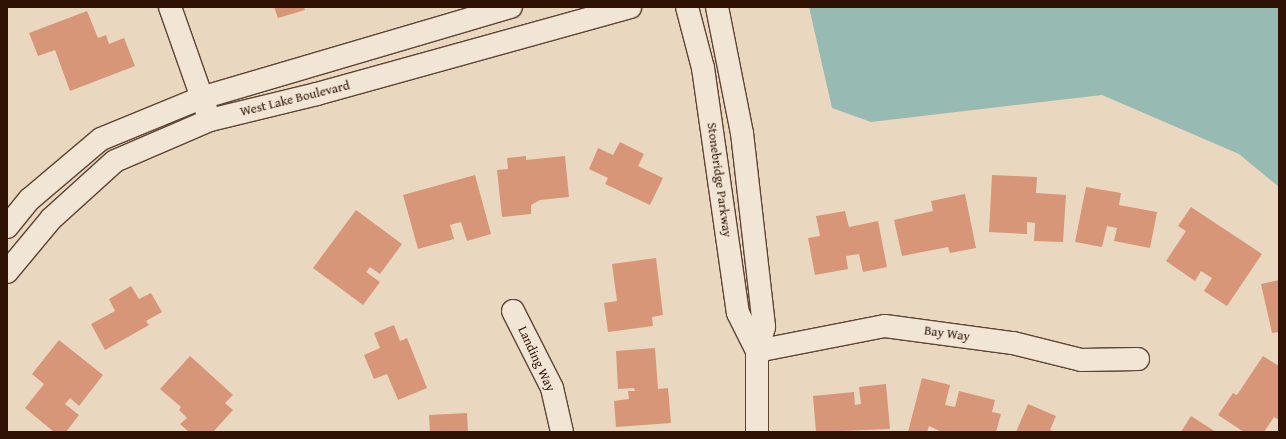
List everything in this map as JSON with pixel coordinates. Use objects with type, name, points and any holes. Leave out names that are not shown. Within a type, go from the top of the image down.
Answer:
[{"type":"street","points":[[170,7],[210,120]]},
{"type":"street","name":"West Lake Boulevard","points":[[7,226],[30,199],[101,139],[201,98],[511,7]]},
{"type":"street","name":"West Lake Boulevard","points":[[7,272],[51,219],[115,161],[210,120],[317,94],[630,7]]},
{"type":"street","name":"Stonebridge Parkway","points":[[687,7],[703,68],[738,313],[757,351]]},
{"type":"street","name":"Stonebridge Parkway","points":[[717,7],[742,133],[764,327],[757,351],[757,432]]},
{"type":"street","name":"Landing Way","points":[[513,311],[552,388],[562,432]]},
{"type":"street","name":"Bay Way","points":[[757,351],[885,326],[1013,343],[1081,360],[1138,359]]},
{"type":"water","points":[[809,7],[1279,7],[1279,187],[1239,154],[1102,95],[871,122],[832,108]]},
{"type":"building","points":[[274,7],[304,7],[305,10],[278,18]]},
{"type":"building","points":[[87,11],[98,38],[106,35],[109,44],[124,38],[135,66],[70,91],[55,50],[38,56],[29,33]]},
{"type":"building","points":[[620,142],[644,154],[638,166],[663,178],[650,205],[605,184],[608,178],[589,169],[598,148],[613,155]]},
{"type":"building","points":[[526,156],[526,160],[565,156],[569,197],[540,200],[531,205],[531,214],[502,217],[497,170],[508,169],[507,158]]},
{"type":"building","points":[[475,175],[491,234],[467,241],[461,222],[450,225],[454,239],[418,249],[403,195]]},
{"type":"building","points":[[992,175],[1037,177],[1036,193],[1066,195],[1063,242],[1034,241],[1035,223],[1027,222],[1027,234],[989,232]]},
{"type":"building","points":[[1086,187],[1121,193],[1119,205],[1157,212],[1150,248],[1114,241],[1117,228],[1107,226],[1102,247],[1075,242]]},
{"type":"building","points":[[965,194],[976,248],[950,253],[948,247],[902,256],[894,220],[933,211],[931,201]]},
{"type":"building","points":[[1191,207],[1262,254],[1227,306],[1204,291],[1212,278],[1201,271],[1195,281],[1166,261],[1186,231],[1178,226]]},
{"type":"building","points":[[356,210],[402,244],[380,274],[370,267],[366,272],[380,282],[363,305],[313,268]]},
{"type":"building","points":[[845,211],[849,227],[878,221],[887,267],[863,272],[859,254],[846,256],[848,269],[815,275],[808,238],[820,236],[816,216]]},
{"type":"building","points":[[656,258],[663,315],[652,317],[653,326],[608,332],[604,303],[617,301],[612,264]]},
{"type":"building","points":[[1279,280],[1279,332],[1272,333],[1261,284]]},
{"type":"building","points":[[131,286],[139,299],[151,293],[162,312],[146,321],[149,325],[105,350],[91,324],[115,311],[109,299]]},
{"type":"building","points":[[394,325],[400,341],[407,338],[427,388],[398,400],[387,374],[374,379],[364,355],[380,348],[374,333]]},
{"type":"building","points":[[59,340],[103,375],[79,406],[70,398],[65,404],[79,415],[66,432],[54,432],[25,408],[44,384],[32,374]]},
{"type":"building","points":[[655,348],[658,389],[668,388],[671,423],[616,427],[614,401],[629,399],[628,391],[635,391],[634,388],[618,389],[616,351]]},
{"type":"building","points":[[190,356],[233,395],[225,403],[233,410],[213,432],[189,432],[180,424],[187,418],[179,410],[181,407],[160,389]]},
{"type":"building","points":[[1263,356],[1279,366],[1279,420],[1274,417],[1264,432],[1244,432],[1218,415],[1233,393],[1237,395]]},
{"type":"building","points":[[922,378],[950,385],[945,405],[955,407],[959,391],[995,400],[992,412],[1001,414],[996,432],[942,432],[929,426],[927,432],[908,432]]},
{"type":"building","points":[[886,384],[890,429],[816,432],[813,396],[854,392],[855,405],[861,404],[859,387]]},
{"type":"building","points":[[1028,404],[1056,416],[1050,430],[1056,432],[1016,432]]},
{"type":"building","points":[[467,413],[468,432],[430,432],[429,415]]},
{"type":"building","points":[[1191,416],[1216,432],[1181,432]]}]
